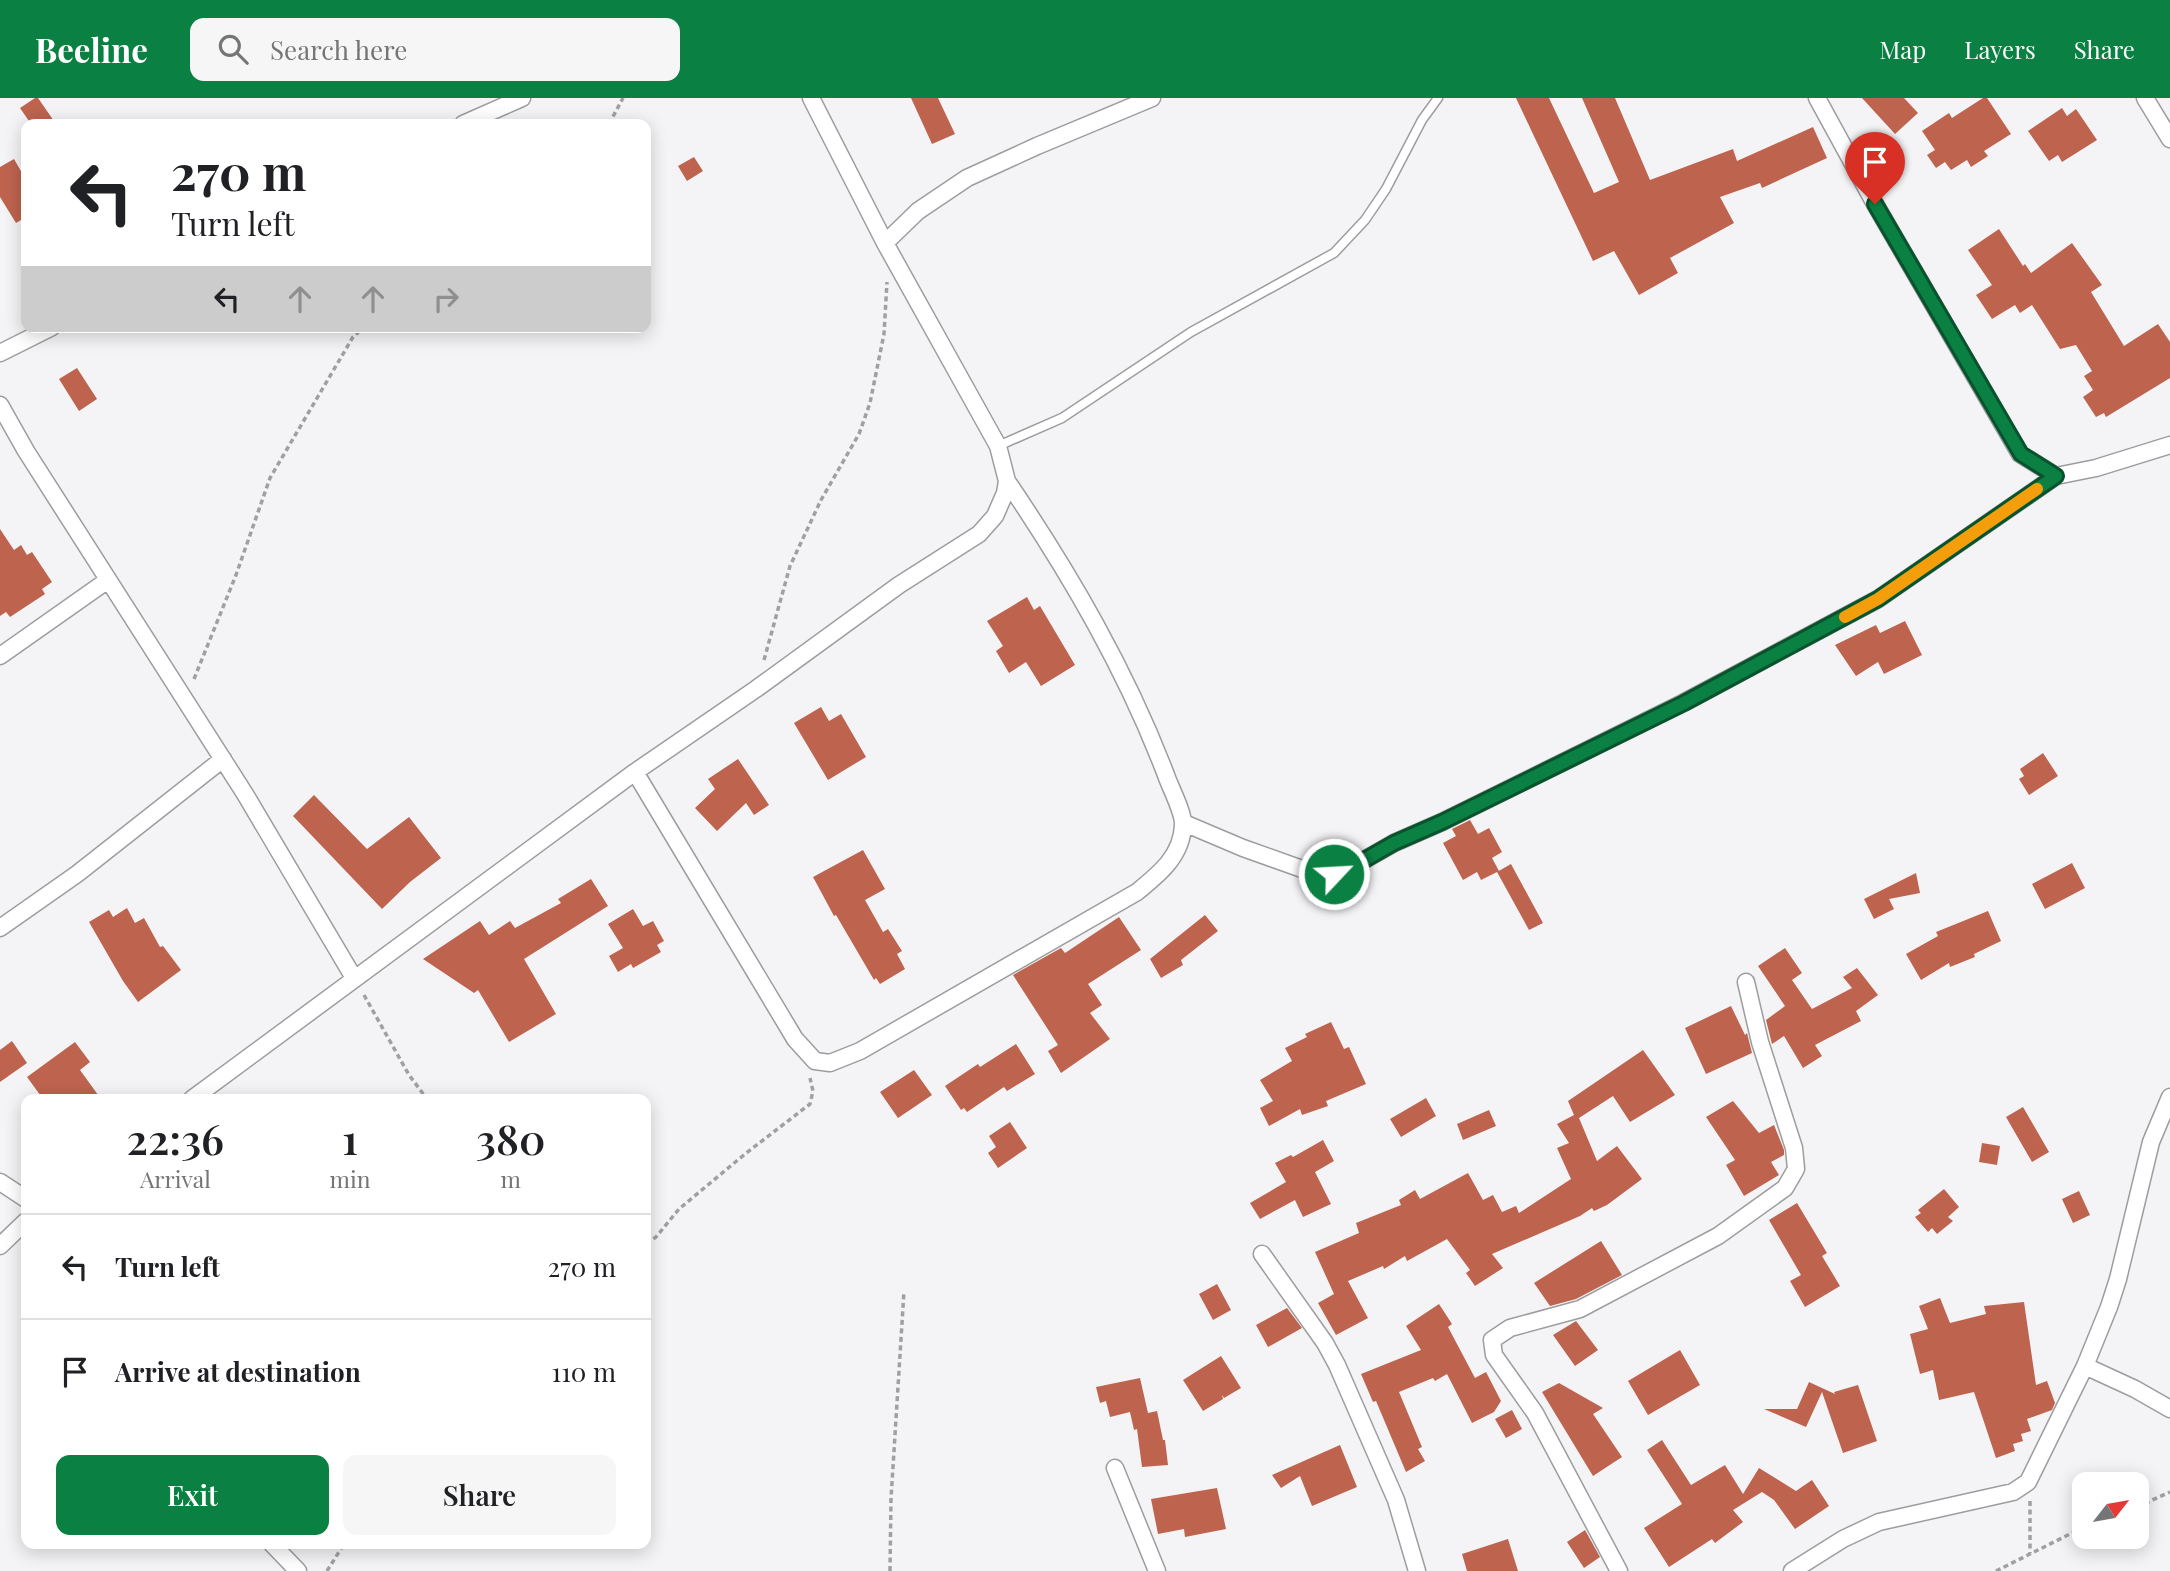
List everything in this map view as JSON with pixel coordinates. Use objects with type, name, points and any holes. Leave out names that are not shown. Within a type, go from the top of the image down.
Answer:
[{"type":"street","points":[[474,119],[522,98]]},
{"type":"street","points":[[635,772],[800,1044],[815,1060],[830,1063],[860,1051],[1137,891],[1161,872],[1178,852],[1184,823],[1156,748],[1118,665],[1060,559],[1007,481],[998,446],[889,250],[811,98]]},
{"type":"street","points":[[889,250],[918,211],[967,178],[1152,98]]},
{"type":"street","points":[[1818,98],[1875,204],[2005,431],[2021,454],[2056,476]]},
{"type":"street","points":[[2145,98],[2168,129]]},
{"type":"street","points":[[0,353],[40,333]]},
{"type":"street","points":[[0,405],[223,759],[354,978]]},
{"type":"street","points":[[1184,823],[1301,869],[1334,874],[1345,871],[1394,843],[1684,703],[1878,599],[2056,476],[2096,468],[2170,445]]},
{"type":"street","points":[[198,1094],[635,772],[899,585],[979,534],[995,516],[1007,481]]},
{"type":"street","points":[[0,656],[108,580]]},
{"type":"street","points":[[0,928],[77,874],[223,759]]},
{"type":"street","points":[[1619,1571],[1535,1413],[1494,1355],[1492,1340],[1510,1328],[1580,1309],[1718,1236],[1785,1188],[1796,1169],[1794,1148],[1760,1042],[1746,982]]},
{"type":"street","points":[[1792,1571],[1843,1539],[1880,1522],[2013,1492],[2028,1482],[2085,1366],[2118,1279],[2151,1142],[2170,1097]]},
{"type":"street","points":[[0,1182],[21,1196]]},
{"type":"street","points":[[0,1246],[21,1227]]},
{"type":"street","points":[[1262,1254],[1325,1343],[1337,1365],[1396,1500],[1417,1571]]},
{"type":"street","points":[[2085,1366],[2170,1409]]},
{"type":"street","points":[[1115,1468],[1157,1571]]},
{"type":"street","points":[[277,1549],[298,1571]]},
{"type":"lane","points":[[998,446],[1062,418],[1191,331],[1334,253],[1365,219],[1386,189],[1422,120],[1438,98]]},
{"type":"path","points":[[611,119],[623,98]]},
{"type":"path","points":[[756,688],[790,566],[821,500],[859,434],[870,403],[884,334],[889,250]]},
{"type":"path","points":[[185,701],[236,575],[270,478],[313,402],[332,377],[345,350],[358,333]]},
{"type":"path","points":[[354,978],[409,1075],[423,1094]]},
{"type":"path","points":[[651,1240],[679,1209],[810,1104],[813,1091],[800,1044]]},
{"type":"path","points":[[890,1571],[891,1499],[904,1291]]},
{"type":"path","points":[[2028,1482],[2032,1523],[2031,1553]]},
{"type":"path","points":[[2149,1502],[2170,1492]]},
{"type":"path","points":[[1996,1571],[2072,1533]]},
{"type":"path","points":[[327,1571],[341,1549]]},
{"type":"building","points":[[38,98],[53,119],[28,119],[20,108]]},
{"type":"building","points":[[911,98],[938,98],[955,134],[932,144]]},
{"type":"building","points":[[1516,98],[1549,98],[1594,193],[1619,182],[1582,98],[1615,98],[1650,180],[1733,149],[1737,161],[1813,127],[1827,158],[1762,188],[1760,183],[1720,197],[1734,223],[1670,258],[1678,273],[1639,295],[1614,251],[1593,261]]},
{"type":"building","points":[[1862,98],[1904,98],[1918,113],[1895,134]]},
{"type":"building","points":[[1987,98],[2011,134],[1984,151],[1988,156],[1971,167],[1967,160],[1951,170],[1945,162],[1936,168],[1927,155],[1935,150],[1922,131],[1949,113],[1952,118]]},
{"type":"building","points":[[2062,108],[2067,116],[2076,109],[2097,140],[2062,162],[2058,155],[2049,161],[2028,131]]},
{"type":"building","points":[[694,157],[703,171],[687,181],[678,166]]},
{"type":"building","points":[[14,159],[21,171],[21,220],[16,223],[0,197],[0,167]]},
{"type":"building","points":[[1999,229],[2023,266],[2025,264],[2031,273],[2072,243],[2102,285],[2091,292],[2124,346],[2158,324],[2170,342],[2170,378],[2106,417],[2104,413],[2096,417],[2083,397],[2093,390],[2084,376],[2092,371],[2076,345],[2060,349],[2032,305],[2020,313],[2015,305],[1992,319],[1976,295],[1992,285],[1968,250]]},
{"type":"building","points":[[77,368],[97,399],[79,411],[59,379]]},
{"type":"building","points":[[0,529],[14,550],[21,545],[27,555],[32,552],[52,582],[42,589],[45,594],[10,617],[6,612],[0,616]]},
{"type":"building","points":[[1027,597],[1034,610],[1040,606],[1075,665],[1041,686],[1026,662],[1009,673],[996,651],[1003,646],[987,621]]},
{"type":"building","points":[[1905,621],[1922,655],[1884,674],[1878,662],[1856,676],[1835,645],[1876,625],[1880,633]]},
{"type":"building","points":[[821,707],[829,721],[841,714],[866,757],[828,780],[794,723]]},
{"type":"building","points":[[2043,753],[2058,776],[2029,795],[2019,779],[2024,776],[2020,769]]},
{"type":"building","points":[[738,759],[769,805],[754,815],[746,803],[717,831],[695,808],[715,789],[708,779]]},
{"type":"building","points":[[314,795],[367,849],[409,817],[441,858],[410,882],[382,909],[293,816]]},
{"type":"building","points":[[1470,820],[1478,834],[1489,828],[1502,852],[1492,858],[1499,871],[1481,880],[1477,872],[1463,880],[1443,843],[1456,836],[1452,829]]},
{"type":"building","points":[[863,850],[885,889],[865,900],[883,932],[888,929],[902,951],[897,954],[905,969],[880,984],[876,978],[874,980],[813,877]]},
{"type":"building","points":[[2072,863],[2085,888],[2045,909],[2032,884]]},
{"type":"building","points":[[1511,864],[1543,923],[1529,930],[1497,872]]},
{"type":"building","points":[[1916,873],[1920,893],[1889,899],[1894,909],[1874,919],[1864,899]]},
{"type":"building","points":[[591,879],[608,906],[524,959],[556,1014],[509,1042],[478,990],[474,993],[423,959],[480,921],[489,935],[510,921],[515,928],[561,903],[558,899]]},
{"type":"building","points":[[127,908],[135,923],[144,918],[160,947],[163,946],[181,970],[138,1002],[89,922],[109,910],[113,917]]},
{"type":"building","points":[[633,909],[643,926],[653,921],[664,941],[657,945],[661,952],[633,968],[631,964],[618,972],[609,956],[623,948],[608,924]]},
{"type":"building","points":[[1988,911],[2001,941],[1974,954],[1975,957],[1950,967],[1949,963],[1921,980],[1906,954],[1938,936],[1936,932]]},
{"type":"building","points":[[1205,915],[1218,931],[1181,960],[1183,965],[1161,978],[1150,959]]},
{"type":"building","points":[[1119,917],[1141,950],[1088,984],[1102,1005],[1090,1013],[1110,1039],[1061,1073],[1048,1051],[1058,1045],[1013,975],[1061,948],[1065,953]]},
{"type":"building","points":[[1785,948],[1802,973],[1792,980],[1812,1009],[1852,988],[1843,977],[1857,968],[1878,995],[1856,1011],[1861,1021],[1815,1045],[1822,1056],[1803,1068],[1784,1036],[1772,1044],[1766,1020],[1785,1006],[1758,966]]},
{"type":"building","points":[[1731,1006],[1745,1035],[1747,1033],[1752,1053],[1706,1074],[1685,1028]]},
{"type":"building","points":[[1331,1022],[1344,1049],[1349,1047],[1366,1084],[1326,1101],[1328,1106],[1302,1115],[1300,1109],[1269,1126],[1260,1108],[1273,1101],[1260,1080],[1292,1061],[1285,1048],[1307,1037],[1305,1034]]},
{"type":"building","points":[[12,1041],[27,1063],[0,1082],[0,1050]]},
{"type":"building","points":[[75,1042],[90,1062],[80,1070],[97,1094],[39,1094],[27,1077]]},
{"type":"building","points":[[1016,1044],[1035,1074],[1007,1091],[1004,1087],[967,1112],[964,1108],[961,1110],[945,1086],[978,1064],[980,1067]]},
{"type":"building","points":[[1643,1050],[1675,1095],[1630,1122],[1613,1096],[1579,1118],[1597,1161],[1617,1146],[1642,1179],[1607,1205],[1594,1211],[1592,1208],[1580,1216],[1492,1254],[1503,1268],[1475,1286],[1466,1273],[1470,1270],[1447,1239],[1407,1261],[1405,1256],[1384,1269],[1383,1266],[1348,1281],[1368,1318],[1336,1335],[1318,1303],[1334,1294],[1315,1252],[1359,1233],[1356,1223],[1401,1205],[1399,1200],[1415,1190],[1420,1199],[1468,1173],[1483,1200],[1493,1195],[1502,1212],[1516,1206],[1519,1213],[1571,1179],[1557,1148],[1569,1143],[1557,1124],[1574,1115],[1568,1101]]},
{"type":"building","points":[[914,1070],[932,1095],[898,1118],[880,1092]]},
{"type":"building","points":[[1426,1098],[1436,1116],[1401,1137],[1390,1119]]},
{"type":"building","points":[[1733,1101],[1759,1133],[1774,1125],[1784,1150],[1784,1155],[1771,1162],[1779,1175],[1744,1196],[1726,1165],[1735,1160],[1706,1117]]},
{"type":"building","points":[[2023,1107],[2049,1152],[2032,1162],[2006,1117]]},
{"type":"building","points":[[1489,1110],[1496,1126],[1463,1140],[1457,1124]]},
{"type":"building","points":[[1010,1122],[1027,1148],[998,1168],[988,1153],[996,1147],[989,1136]]},
{"type":"building","points":[[1323,1140],[1334,1161],[1315,1172],[1331,1204],[1303,1217],[1295,1200],[1260,1219],[1250,1203],[1286,1182],[1275,1163],[1291,1155],[1293,1157]]},
{"type":"building","points":[[1982,1143],[2000,1146],[1997,1165],[1979,1162]]},
{"type":"building","points":[[1944,1189],[1959,1207],[1948,1217],[1953,1221],[1937,1234],[1932,1228],[1928,1232],[1915,1217],[1921,1213],[1918,1210]]},
{"type":"building","points":[[2079,1191],[2090,1215],[2073,1223],[2062,1199]]},
{"type":"building","points":[[1797,1203],[1827,1253],[1822,1256],[1840,1286],[1805,1307],[1790,1281],[1801,1275],[1769,1220]]},
{"type":"building","points":[[1601,1241],[1622,1275],[1576,1299],[1550,1306],[1534,1283]]},
{"type":"building","points":[[1217,1284],[1231,1310],[1213,1320],[1199,1294]]},
{"type":"building","points":[[1940,1298],[1950,1323],[1986,1314],[1984,1306],[2024,1302],[2036,1385],[2047,1381],[2055,1403],[2052,1410],[2027,1419],[2031,1431],[2021,1434],[2023,1441],[2013,1444],[2015,1451],[1996,1458],[1974,1392],[1939,1400],[1933,1370],[1920,1374],[1910,1334],[1928,1329],[1919,1306]]},
{"type":"building","points":[[1439,1304],[1452,1324],[1448,1327],[1475,1378],[1486,1372],[1501,1401],[1494,1412],[1472,1423],[1447,1374],[1435,1381],[1433,1378],[1399,1392],[1422,1447],[1418,1449],[1425,1461],[1406,1472],[1376,1401],[1373,1402],[1361,1374],[1421,1350],[1406,1326]]},
{"type":"building","points":[[1287,1308],[1302,1328],[1268,1347],[1256,1325]]},
{"type":"building","points":[[1576,1321],[1598,1350],[1575,1366],[1553,1335]]},
{"type":"building","points":[[1680,1350],[1700,1385],[1648,1415],[1628,1381]]},
{"type":"building","points":[[1221,1356],[1241,1388],[1224,1398],[1222,1395],[1223,1399],[1203,1411],[1183,1380]]},
{"type":"building","points":[[1140,1378],[1148,1413],[1157,1411],[1168,1465],[1142,1467],[1137,1429],[1134,1430],[1130,1412],[1110,1417],[1106,1401],[1100,1403],[1096,1387]]},
{"type":"building","points":[[1809,1382],[1835,1394],[1834,1392],[1858,1385],[1877,1441],[1843,1453],[1822,1392],[1806,1427],[1764,1409],[1797,1409]]},
{"type":"building","points":[[1559,1383],[1603,1408],[1593,1414],[1622,1457],[1593,1476],[1542,1392]]},
{"type":"building","points":[[1512,1410],[1522,1429],[1506,1438],[1495,1419]]},
{"type":"building","points":[[1662,1440],[1691,1485],[1725,1465],[1743,1494],[1759,1468],[1796,1491],[1812,1480],[1829,1506],[1795,1529],[1774,1500],[1762,1492],[1733,1510],[1743,1522],[1715,1543],[1712,1539],[1669,1567],[1644,1528],[1682,1504],[1647,1450]]},
{"type":"building","points":[[1340,1445],[1357,1487],[1312,1506],[1300,1476],[1281,1488],[1272,1475]]},
{"type":"building","points":[[1217,1488],[1226,1529],[1185,1537],[1184,1529],[1158,1534],[1151,1499]]},
{"type":"building","points":[[1585,1530],[1600,1557],[1584,1568],[1567,1542]]},
{"type":"building","points":[[1508,1539],[1518,1571],[1467,1571],[1462,1554]]},
{"type":"slow traffic","points":[[1845,617],[1878,599],[2037,489]]},
{"type":"route","points":[[1334,874],[1345,871],[1394,843],[1684,703],[1878,599],[2056,476],[2021,454],[2005,431],[1875,204]]}]
